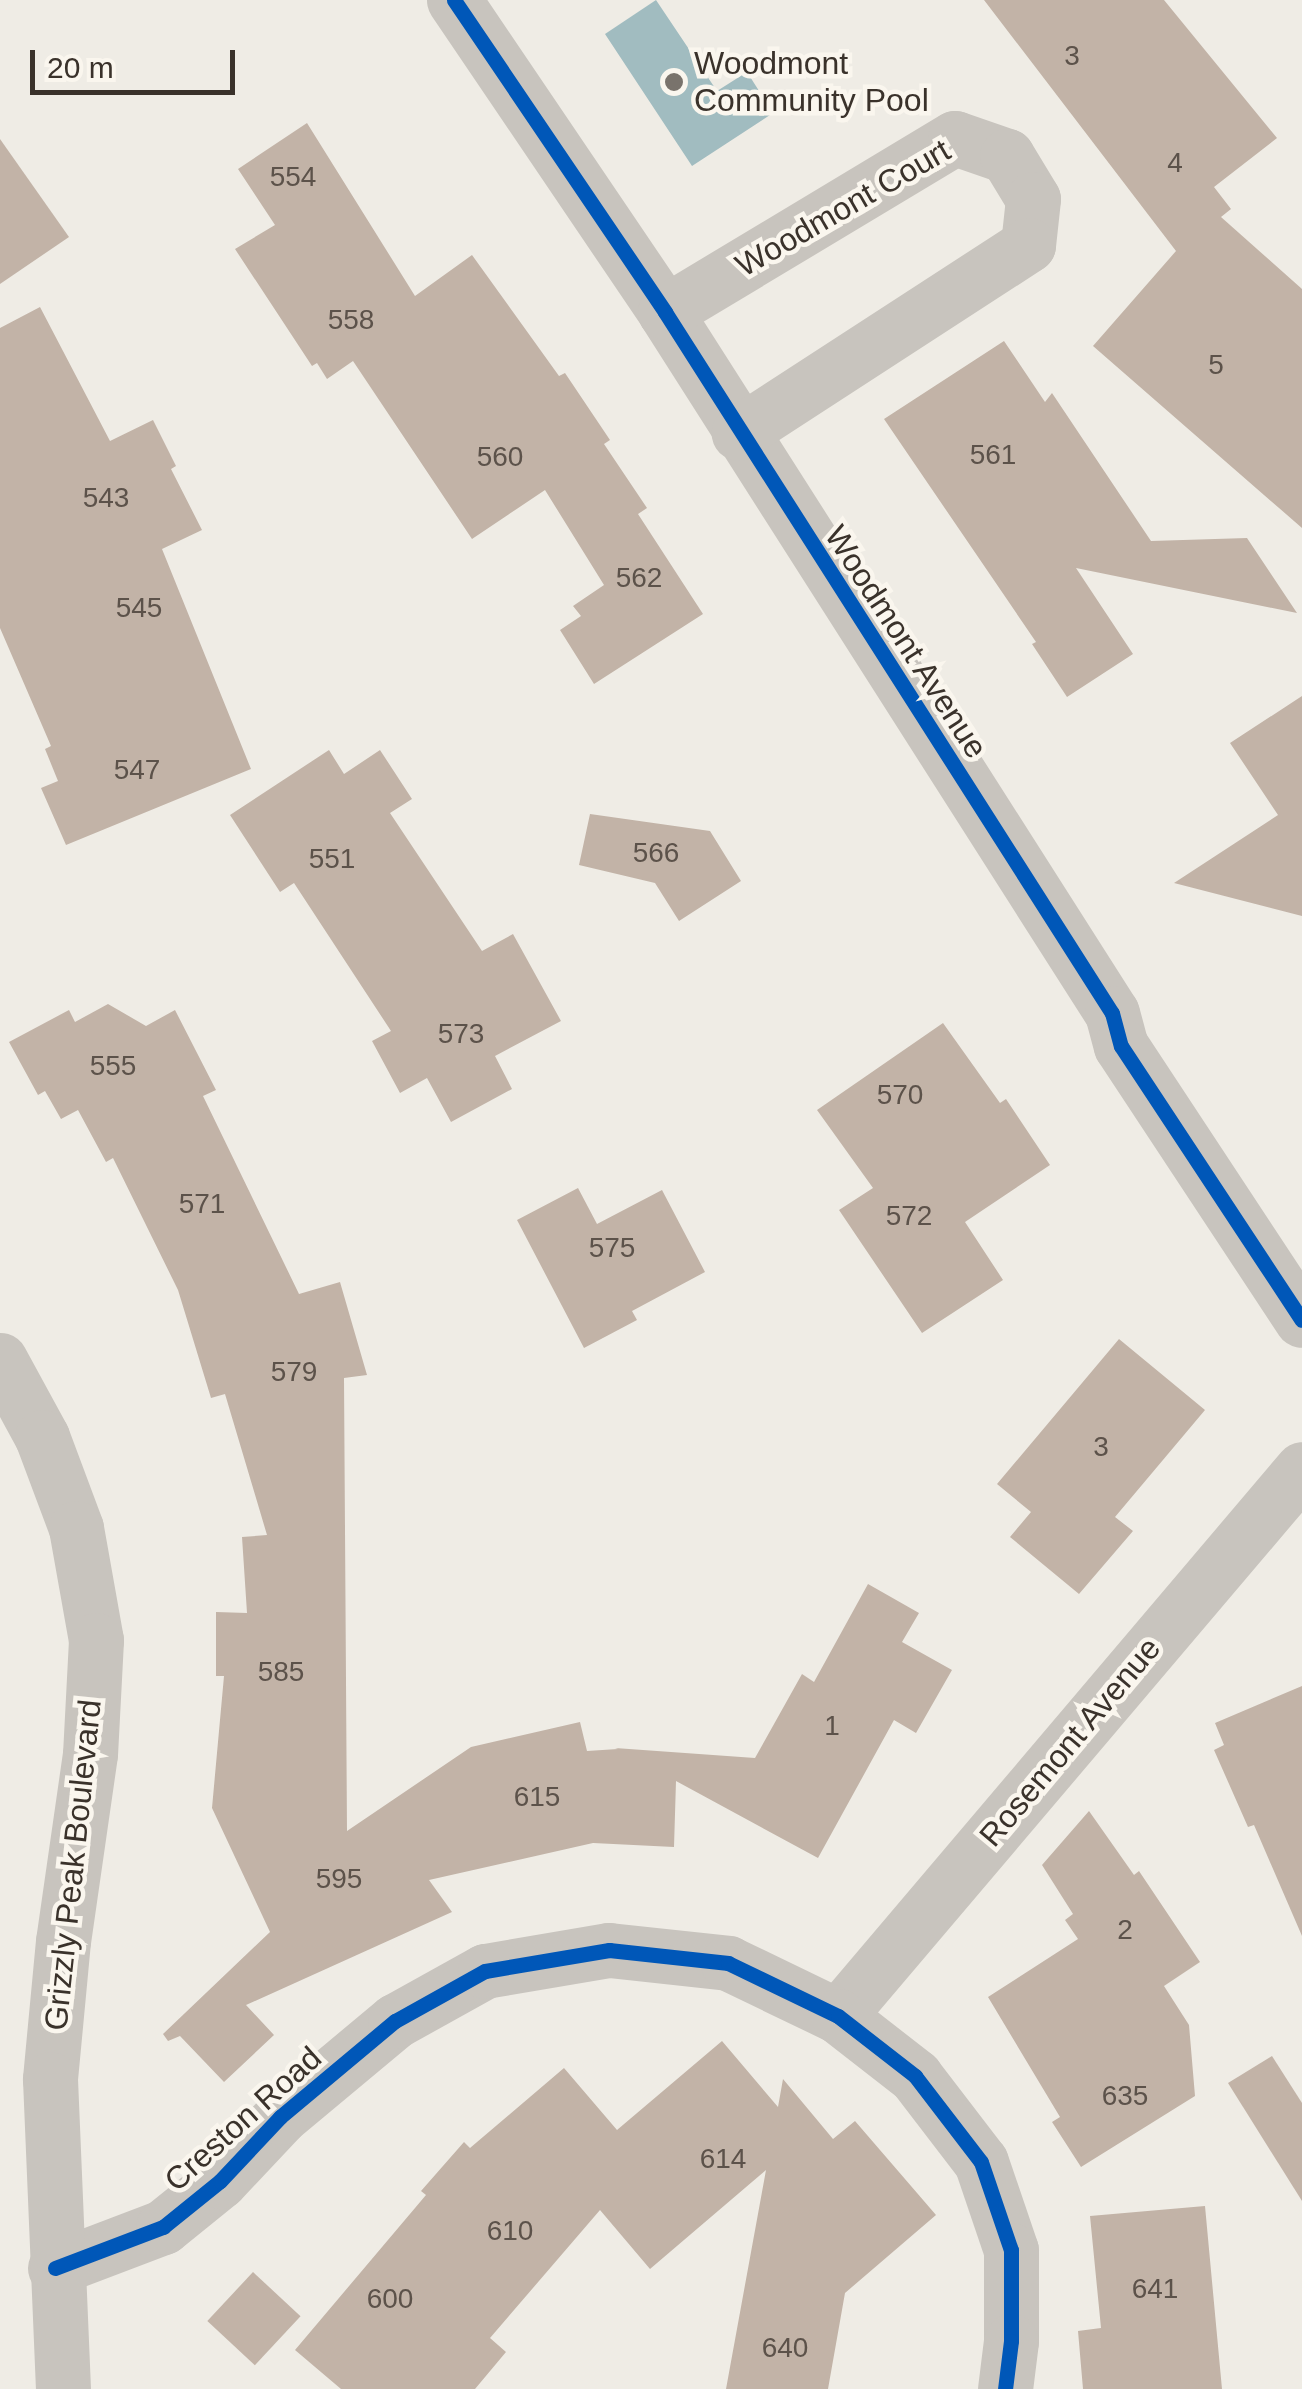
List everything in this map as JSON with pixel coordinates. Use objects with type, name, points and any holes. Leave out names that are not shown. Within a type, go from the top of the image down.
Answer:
[{"type":"street","name":"Woodmont Avenue","points":[[454,0],[664,312],[1112,1013],[1121,1046],[1302,1320]]},
{"type":"street","name":"Woodmont Court","points":[[664,312],[955,138],[1007,156],[1033,199],[1028,245],[739,433]]},
{"type":"street","name":"Grizzly Peak Boulevard","points":[[0,1360],[42,1437],[76,1528],[96,1640],[90,1754],[63,1941],[50,2080],[63,2389]]},
{"type":"street","name":"Rosemont Avenue","points":[[838,2016],[1302,1469]]},
{"type":"street","name":"Creston Road","points":[[55,2268],[163,2227],[220,2181],[280,2117],[395,2021],[485,1971],[608,1950],[728,1962],[838,2016],[915,2076],[981,2162],[1011,2250],[1012,2341],[1005,2389]]},
{"type":"water","name":"Woodmont Community Pool","points":[[656,0],[717,91],[747,72],[773,113],[692,166],[605,34]]},
{"type":"building","points":[[984,0],[1164,0],[1277,138],[1214,187],[1231,209],[1221,217],[1302,289],[1302,528],[1093,346],[1176,251]]},
{"type":"building","points":[[307,123],[415,296],[472,255],[559,376],[565,373],[610,440],[604,444],[647,508],[638,514],[703,614],[594,684],[560,630],[581,616],[573,606],[604,585],[545,490],[472,539],[353,361],[327,379],[317,363],[312,366],[235,249],[275,225],[238,169]]},
{"type":"building","points":[[0,139],[69,237],[0,284]]},
{"type":"building","points":[[40,307],[110,441],[153,420],[176,466],[171,469],[202,530],[162,549],[251,769],[66,845],[41,788],[58,781],[45,749],[51,746],[0,628],[0,328]]},
{"type":"building","points":[[1004,341],[1045,402],[1052,393],[1151,541],[1247,538],[1297,613],[1076,568],[1133,654],[1067,697],[1032,644],[1036,642],[884,419]]},
{"type":"building","points":[[1302,696],[1302,916],[1174,883],[1278,815],[1230,743]]},
{"type":"building","points":[[329,750],[344,774],[380,750],[412,799],[390,813],[482,951],[513,934],[561,1021],[495,1056],[512,1089],[451,1122],[427,1078],[400,1093],[372,1041],[391,1031],[294,883],[280,892],[230,815]]},
{"type":"building","points":[[590,814],[710,831],[741,881],[679,921],[655,883],[579,865]]},
{"type":"building","points":[[108,1004],[146,1026],[175,1010],[216,1090],[203,1096],[299,1294],[340,1282],[367,1375],[344,1378],[347,1831],[471,1747],[580,1722],[587,1751],[618,1749],[615,1748],[755,1758],[802,1674],[814,1682],[868,1584],[919,1613],[902,1642],[952,1670],[916,1733],[894,1720],[818,1858],[676,1781],[674,1847],[593,1843],[429,1880],[452,1912],[246,2005],[274,2035],[224,2082],[180,2036],[168,2041],[163,2034],[270,1932],[212,1808],[224,1676],[216,1676],[216,1612],[247,1613],[242,1537],[267,1535],[225,1394],[211,1398],[178,1290],[113,1158],[106,1162],[78,1110],[61,1119],[45,1091],[38,1095],[9,1042],[69,1010],[75,1022]]},
{"type":"building","points":[[943,1023],[1000,1103],[1006,1099],[1050,1165],[965,1222],[1003,1280],[922,1333],[839,1210],[873,1188],[817,1110]]},
{"type":"building","points":[[578,1188],[597,1224],[662,1190],[705,1272],[632,1311],[637,1320],[584,1348],[517,1220]]},
{"type":"building","points":[[1119,1339],[1205,1410],[1115,1517],[1133,1531],[1079,1594],[1010,1537],[1031,1512],[997,1484]]},
{"type":"building","points":[[1302,1686],[1302,1936],[1254,1825],[1248,1827],[1214,1750],[1224,1745],[1215,1723]]},
{"type":"building","points":[[1089,1811],[1134,1875],[1139,1871],[1200,1962],[1164,1986],[1189,2025],[1195,2096],[1081,2167],[1052,2122],[1060,2117],[988,1997],[1078,1939],[1065,1920],[1073,1914],[1042,1865]]},
{"type":"building","points":[[722,2041],[778,2107],[783,2079],[833,2139],[855,2121],[936,2215],[845,2293],[828,2389],[726,2389],[766,2170],[650,2269],[600,2210],[490,2338],[506,2352],[475,2389],[341,2389],[295,2350],[426,2195],[421,2191],[464,2142],[470,2148],[564,2068],[617,2130]]},
{"type":"building","points":[[1272,2056],[1302,2103],[1302,2201],[1228,2083]]},
{"type":"building","points":[[1205,2206],[1222,2389],[1083,2389],[1078,2331],[1101,2328],[1090,2216]]},
{"type":"building","points":[[253,2272],[301,2316],[255,2365],[207,2321]]},
{"type":"cycle path","points":[[454,0],[665,312],[1112,1013],[1121,1046],[1302,1320]]},
{"type":"cycle path","points":[[55,2268],[163,2227],[220,2181],[280,2117],[395,2021],[485,1971],[609,1950],[728,1963],[838,2016],[915,2076],[981,2162],[1011,2250],[1011,2341],[1005,2389]]},
{"type":"place","name":"Woodmont Community Pool","points":[[674,82]]}]
